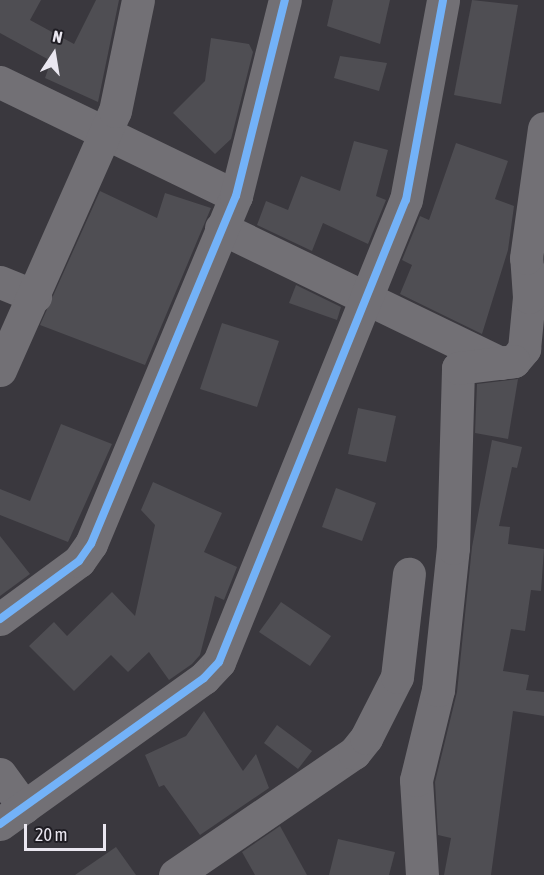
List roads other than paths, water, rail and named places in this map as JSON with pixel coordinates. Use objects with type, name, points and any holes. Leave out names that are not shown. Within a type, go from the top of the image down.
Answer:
[{"type":"street","points":[[0,370],[35,296],[127,72],[138,0]]},
{"type":"street","points":[[0,620],[79,561],[91,544],[220,228],[236,196],[285,0]]},
{"type":"street","points":[[0,774],[12,815],[204,678],[219,662],[370,299],[414,175],[443,0]]},
{"type":"street","points":[[0,82],[103,134],[236,196]]},
{"type":"street","points":[[220,228],[500,363],[514,361],[524,349],[537,288],[526,258],[544,128]]},
{"type":"street","points":[[0,282],[35,296]]},
{"type":"street","points":[[422,875],[416,780],[438,690],[452,560],[458,368],[514,361]]},
{"type":"street","points":[[175,875],[354,753],[366,738],[397,677],[409,574]]}]
